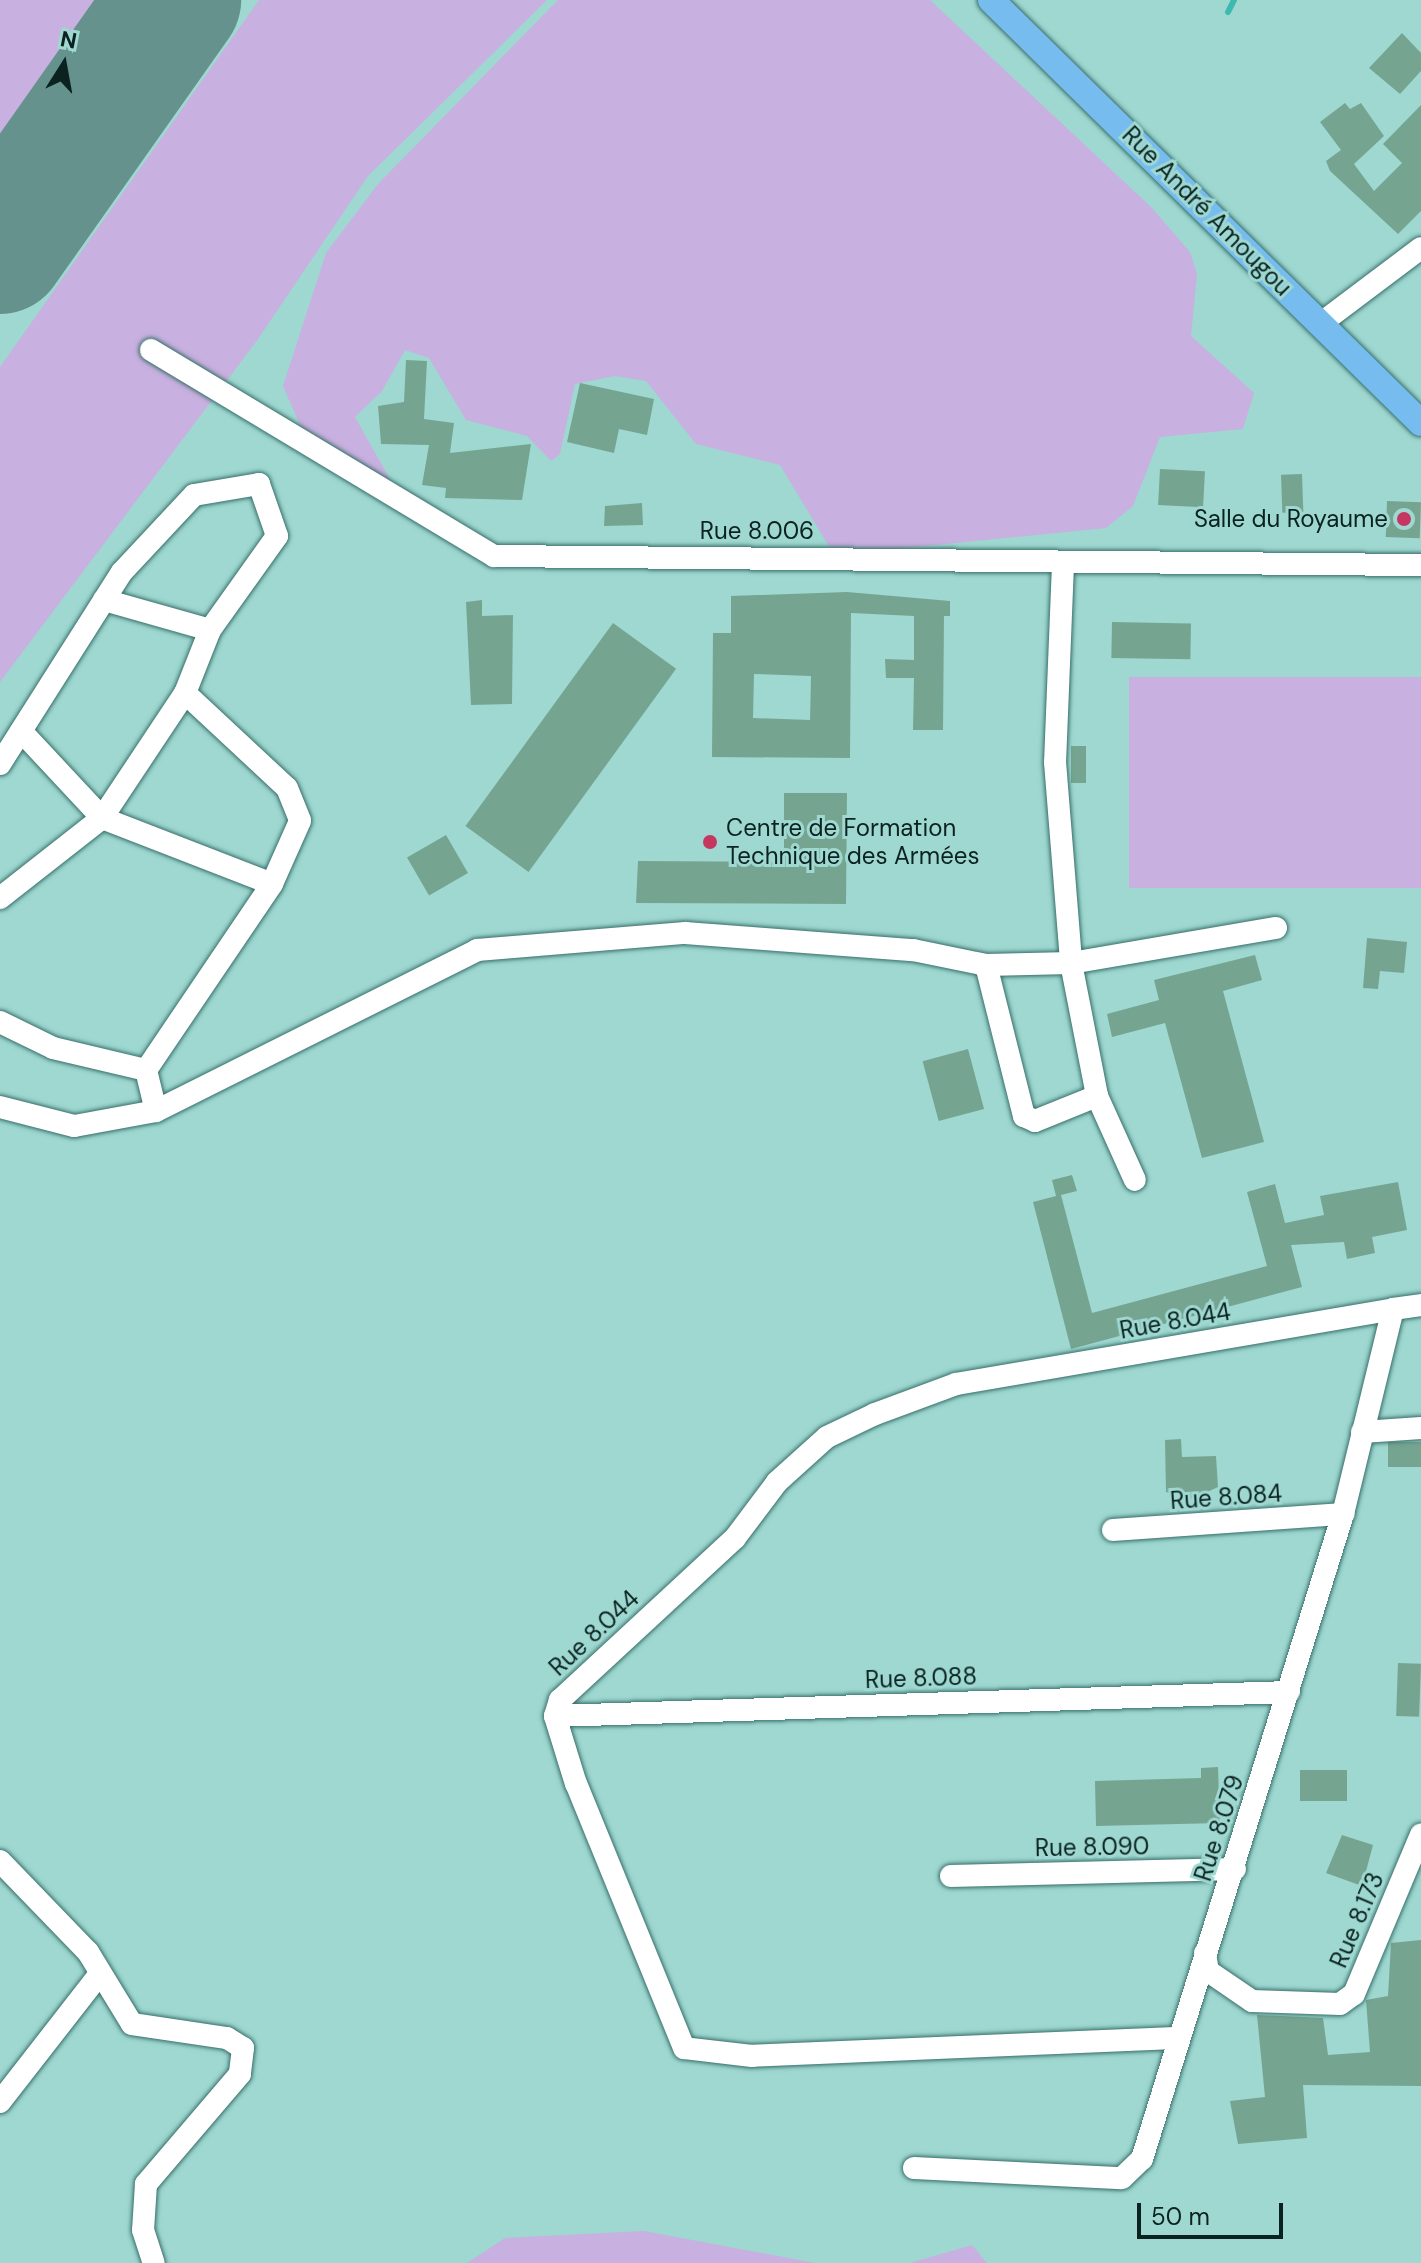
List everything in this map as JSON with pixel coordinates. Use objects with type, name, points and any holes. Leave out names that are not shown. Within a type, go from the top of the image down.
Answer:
[{"type":"main road","name":"Rue André Amougou","points":[[991,0],[1421,423]]},
{"type":"street","points":[[1320,324],[1421,248]]},
{"type":"street","name":"Rue 8.006","points":[[151,350],[494,556],[880,556],[1063,564],[1421,565]]},
{"type":"street","points":[[0,764],[104,600],[194,495],[259,484],[277,536],[210,630],[185,693],[102,818],[0,898]]},
{"type":"street","points":[[1063,564],[1055,762],[1071,963],[1097,1096],[1135,1180]]},
{"type":"street","points":[[104,600],[210,630]]},
{"type":"street","points":[[156,1111],[146,1070],[272,884],[300,821],[287,788],[185,693]]},
{"type":"street","points":[[21,731],[102,818],[272,884]]},
{"type":"street","points":[[0,1107],[74,1126],[156,1111],[477,950],[685,933],[913,950],[986,965],[1071,963],[1276,928]]},
{"type":"street","points":[[986,965],[1024,1116],[1035,1121],[1097,1096]]},
{"type":"street","points":[[0,1022],[53,1048],[146,1070]]},
{"type":"street","points":[[1393,1309],[1421,1305]]},
{"type":"street","name":"Rue 8.079","points":[[914,2168],[1122,2178],[1142,2159],[1175,2038],[1235,1869],[1343,1514],[1393,1309]]},
{"type":"street","name":"Rue 8.044","points":[[1175,2038],[752,2056],[684,2048],[667,2020],[555,1716],[560,1700],[735,1538],[777,1482],[827,1437],[956,1384],[1393,1309]]},
{"type":"street","points":[[1362,1432],[1421,1428]]},
{"type":"street","name":"Rue 8.084","points":[[1113,1530],[1343,1514]]},
{"type":"street","name":"Rue 8.088","points":[[555,1716],[1289,1692]]},
{"type":"street","name":"Rue 8.173","points":[[1205,1953],[1208,1971],[1252,2001],[1340,2004],[1354,1994],[1421,1835]]},
{"type":"street","points":[[0,1861],[88,1952],[99,1975],[132,2024],[227,2038],[243,2048],[246,2061],[146,2184],[143,2230],[154,2263]]},
{"type":"street","name":"Rue 8.090","points":[[951,1876],[1235,1869]]},
{"type":"street","points":[[0,2102],[99,1975]]},
{"type":"shaded area","points":[[0,0],[105,0],[0,148]]},
{"type":"shaded area","points":[[259,0],[547,0],[368,176],[258,339],[0,682],[0,367]]},
{"type":"shaded area","points":[[558,0],[930,0],[1151,207],[1190,252],[1197,274],[1191,336],[1254,393],[1243,429],[1160,437],[1133,506],[1106,528],[895,549],[830,548],[780,465],[696,444],[646,381],[615,376],[575,384],[560,454],[551,461],[527,436],[466,420],[429,358],[405,350],[382,391],[355,417],[391,481],[383,484],[307,441],[283,386],[326,253],[378,184]]},
{"type":"shaded area","points":[[1129,677],[1421,677],[1421,888],[1129,888]]},
{"type":"shaded area","points":[[644,2231],[815,2263],[467,2263],[505,2238]]},
{"type":"shaded area","points":[[972,2245],[987,2263],[910,2263]]},
{"type":"building","points":[[1402,33],[1421,53],[1421,71],[1400,94],[1369,68]]},
{"type":"building","points":[[1345,103],[1350,109],[1361,103],[1384,136],[1354,164],[1374,191],[1402,163],[1383,144],[1421,105],[1421,211],[1398,234],[1330,171],[1326,161],[1341,150],[1320,122]]},
{"type":"building","points":[[406,360],[427,361],[424,419],[454,423],[450,453],[531,444],[522,500],[445,498],[446,488],[422,485],[429,445],[381,444],[378,406],[404,402]]},
{"type":"building","points":[[580,383],[654,399],[647,435],[619,429],[614,453],[567,442]]},
{"type":"building","points":[[1160,469],[1205,471],[1203,507],[1158,505]]},
{"type":"building","points":[[1302,474],[1303,512],[1282,513],[1281,475]]},
{"type":"building","name":"Salle du Royaume","points":[[1387,501],[1421,502],[1420,538],[1386,537]]},
{"type":"building","points":[[642,503],[643,525],[604,526],[605,506]]},
{"type":"building","points":[[847,592],[950,601],[950,616],[944,616],[943,730],[913,730],[914,678],[886,678],[885,659],[914,660],[914,616],[851,613],[850,758],[712,757],[713,633],[731,633],[731,596]],"holes":[[[754,674],[811,676],[810,720],[753,718]]]},
{"type":"building","points":[[482,600],[482,616],[513,615],[512,704],[471,705],[466,602]]},
{"type":"building","points":[[1112,622],[1191,623],[1190,659],[1111,658]]},
{"type":"building","points":[[613,623],[676,669],[529,872],[465,826]]},
{"type":"building","points":[[1071,746],[1086,746],[1086,783],[1071,783]]},
{"type":"building","points":[[784,793],[847,793],[846,904],[636,903],[638,861],[784,862]]},
{"type":"building","points":[[446,835],[468,873],[429,896],[407,858]]},
{"type":"building","points":[[1367,938],[1407,942],[1404,973],[1380,971],[1378,989],[1363,988]]},
{"type":"building","points":[[1255,955],[1262,980],[1223,991],[1264,1142],[1202,1158],[1165,1023],[1112,1037],[1107,1014],[1159,1000],[1154,980]]},
{"type":"building","points":[[968,1049],[984,1109],[939,1121],[923,1061]]},
{"type":"building","points":[[1072,1175],[1077,1191],[1061,1195],[1092,1313],[1267,1266],[1247,1192],[1275,1184],[1285,1223],[1324,1215],[1320,1196],[1398,1182],[1407,1230],[1372,1237],[1375,1253],[1347,1259],[1344,1242],[1291,1245],[1302,1287],[1071,1349],[1033,1202],[1056,1196],[1052,1180]]},
{"type":"building","points":[[1181,1439],[1182,1457],[1216,1456],[1218,1487],[1192,1499],[1166,1492],[1165,1440]]},
{"type":"building","points":[[1388,1442],[1421,1442],[1421,1467],[1388,1467]]},
{"type":"building","points":[[1398,1663],[1421,1664],[1419,1717],[1396,1716]]},
{"type":"building","points":[[1218,1767],[1220,1823],[1096,1826],[1095,1781],[1201,1778],[1201,1768]]},
{"type":"building","points":[[1300,1770],[1347,1770],[1347,1801],[1300,1801]]},
{"type":"building","points":[[1342,1835],[1373,1845],[1362,1886],[1326,1873]]},
{"type":"building","points":[[1421,1940],[1421,2086],[1303,2085],[1307,2138],[1238,2144],[1230,2101],[1265,2097],[1257,2015],[1323,2018],[1328,2055],[1370,2052],[1366,2000],[1388,1996],[1391,1943]]},
{"type":"waterway","points":[[1228,12],[1234,0]]},
{"type":"runway","points":[[0,248],[175,0]]},
{"type":"place","name":"Salle du Royaume","points":[[1404,519]]},
{"type":"place","name":"Centre de Formation Technique des Armées","points":[[710,842]]}]
